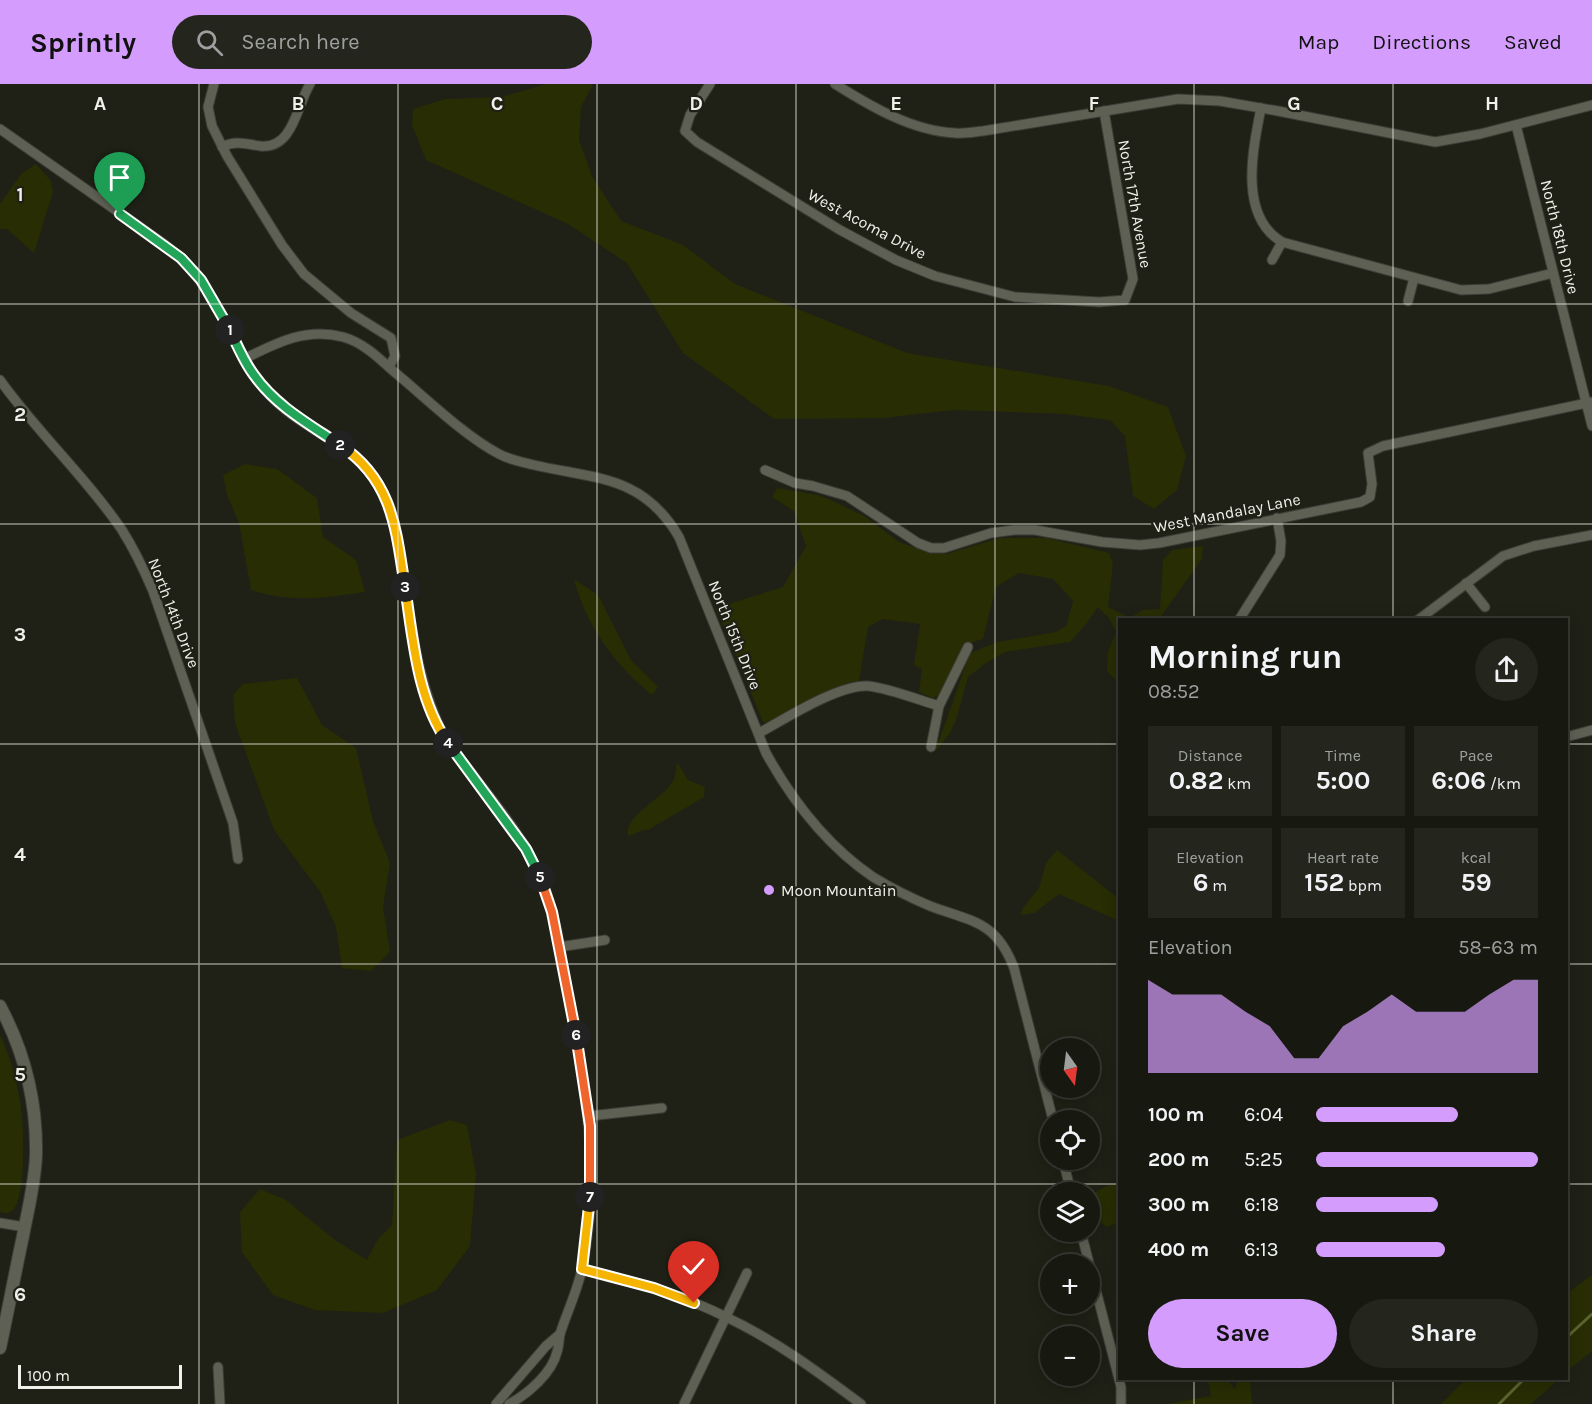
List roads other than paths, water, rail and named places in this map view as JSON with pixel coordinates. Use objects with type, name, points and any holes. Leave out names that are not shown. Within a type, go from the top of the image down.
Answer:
[{"type":"street","points":[[214,84],[208,107],[210,119],[222,147],[282,245],[304,274],[351,313],[391,338],[395,356],[389,367]]},
{"type":"street","points":[[222,147],[232,142],[264,146],[274,144],[284,138],[310,84]]},
{"type":"street","name":"West Acoma Drive","points":[[710,84],[690,115],[685,131],[697,142],[840,230],[896,260],[935,276],[1015,297],[1099,302],[1125,300]]},
{"type":"street","points":[[835,84],[878,109],[911,123],[931,130],[956,133],[983,131],[1178,99],[1220,101],[1435,142],[1516,125],[1592,105]]},
{"type":"street","points":[[1261,108],[1252,174],[1256,206],[1263,222],[1282,242],[1461,290],[1489,289],[1553,273]]},
{"type":"street","name":"North 17th Avenue","points":[[1104,111],[1133,279],[1125,300]]},
{"type":"street","name":"North 18th Drive","points":[[1516,125],[1553,273],[1589,402],[1592,426]]},
{"type":"street","points":[[0,129],[181,258],[201,280],[218,306],[252,374],[279,404],[345,448],[365,466],[379,483],[394,522],[423,688],[444,737],[526,849],[546,893],[559,947],[589,1116],[591,1176],[582,1269],[572,1306],[560,1334],[557,1354],[546,1372],[528,1391],[509,1404]]},
{"type":"street","points":[[1272,260],[1282,242]]},
{"type":"street","points":[[1408,301],[1414,278]]},
{"type":"street","name":"North 15th Drive","points":[[244,359],[281,341],[316,333],[345,337],[356,342],[389,367],[450,419],[499,454],[513,460],[607,479],[632,489],[659,509],[679,537],[759,733],[781,780],[801,809],[852,862],[897,890],[927,905],[976,922],[996,936],[1005,946],[1014,968],[1050,1110]]},
{"type":"street","name":"North 14th Drive","points":[[0,380],[114,519],[136,555],[153,591],[233,823],[238,859]]},
{"type":"street","name":"West Mandalay Lane","points":[[765,470],[795,483],[847,496],[918,543],[931,548],[944,549],[991,533],[1014,530],[1035,530],[1102,542],[1159,543],[1361,502],[1370,497],[1372,483],[1368,453],[1383,446],[1589,402]]},
{"type":"street","points":[[1240,618],[1280,555],[1281,541],[1277,518]]},
{"type":"street","points":[[1421,618],[1492,562],[1510,553],[1592,535]]},
{"type":"street","points":[[1466,583],[1485,607]]},
{"type":"street","points":[[931,747],[939,706],[968,647]]},
{"type":"street","points":[[759,733],[836,693],[855,686],[870,686],[939,706]]},
{"type":"street","points":[[1568,736],[1592,730]]},
{"type":"street","points":[[559,947],[605,940]]},
{"type":"street","points":[[0,1006],[16,1041],[31,1097],[34,1124],[34,1175],[0,1348]]},
{"type":"street","points":[[589,1116],[662,1108]]},
{"type":"street","points":[[0,1223],[25,1227]]},
{"type":"street","points":[[1084,1242],[1118,1376]]},
{"type":"street","points":[[582,1269],[654,1288],[726,1316],[775,1342],[861,1404]]},
{"type":"street","points":[[684,1404],[747,1273]]},
{"type":"street","points":[[496,1404],[546,1346],[560,1334]]},
{"type":"street","points":[[218,1367],[220,1404]]},
{"type":"street","points":[[1119,1380],[1121,1404]]},
{"type":"waterway","points":[[1568,1336],[1592,1314]]},
{"type":"waterway","points":[[1499,1404],[1523,1380]]},
{"type":"place","name":"Moon Mountain","points":[[769,890]]}]
